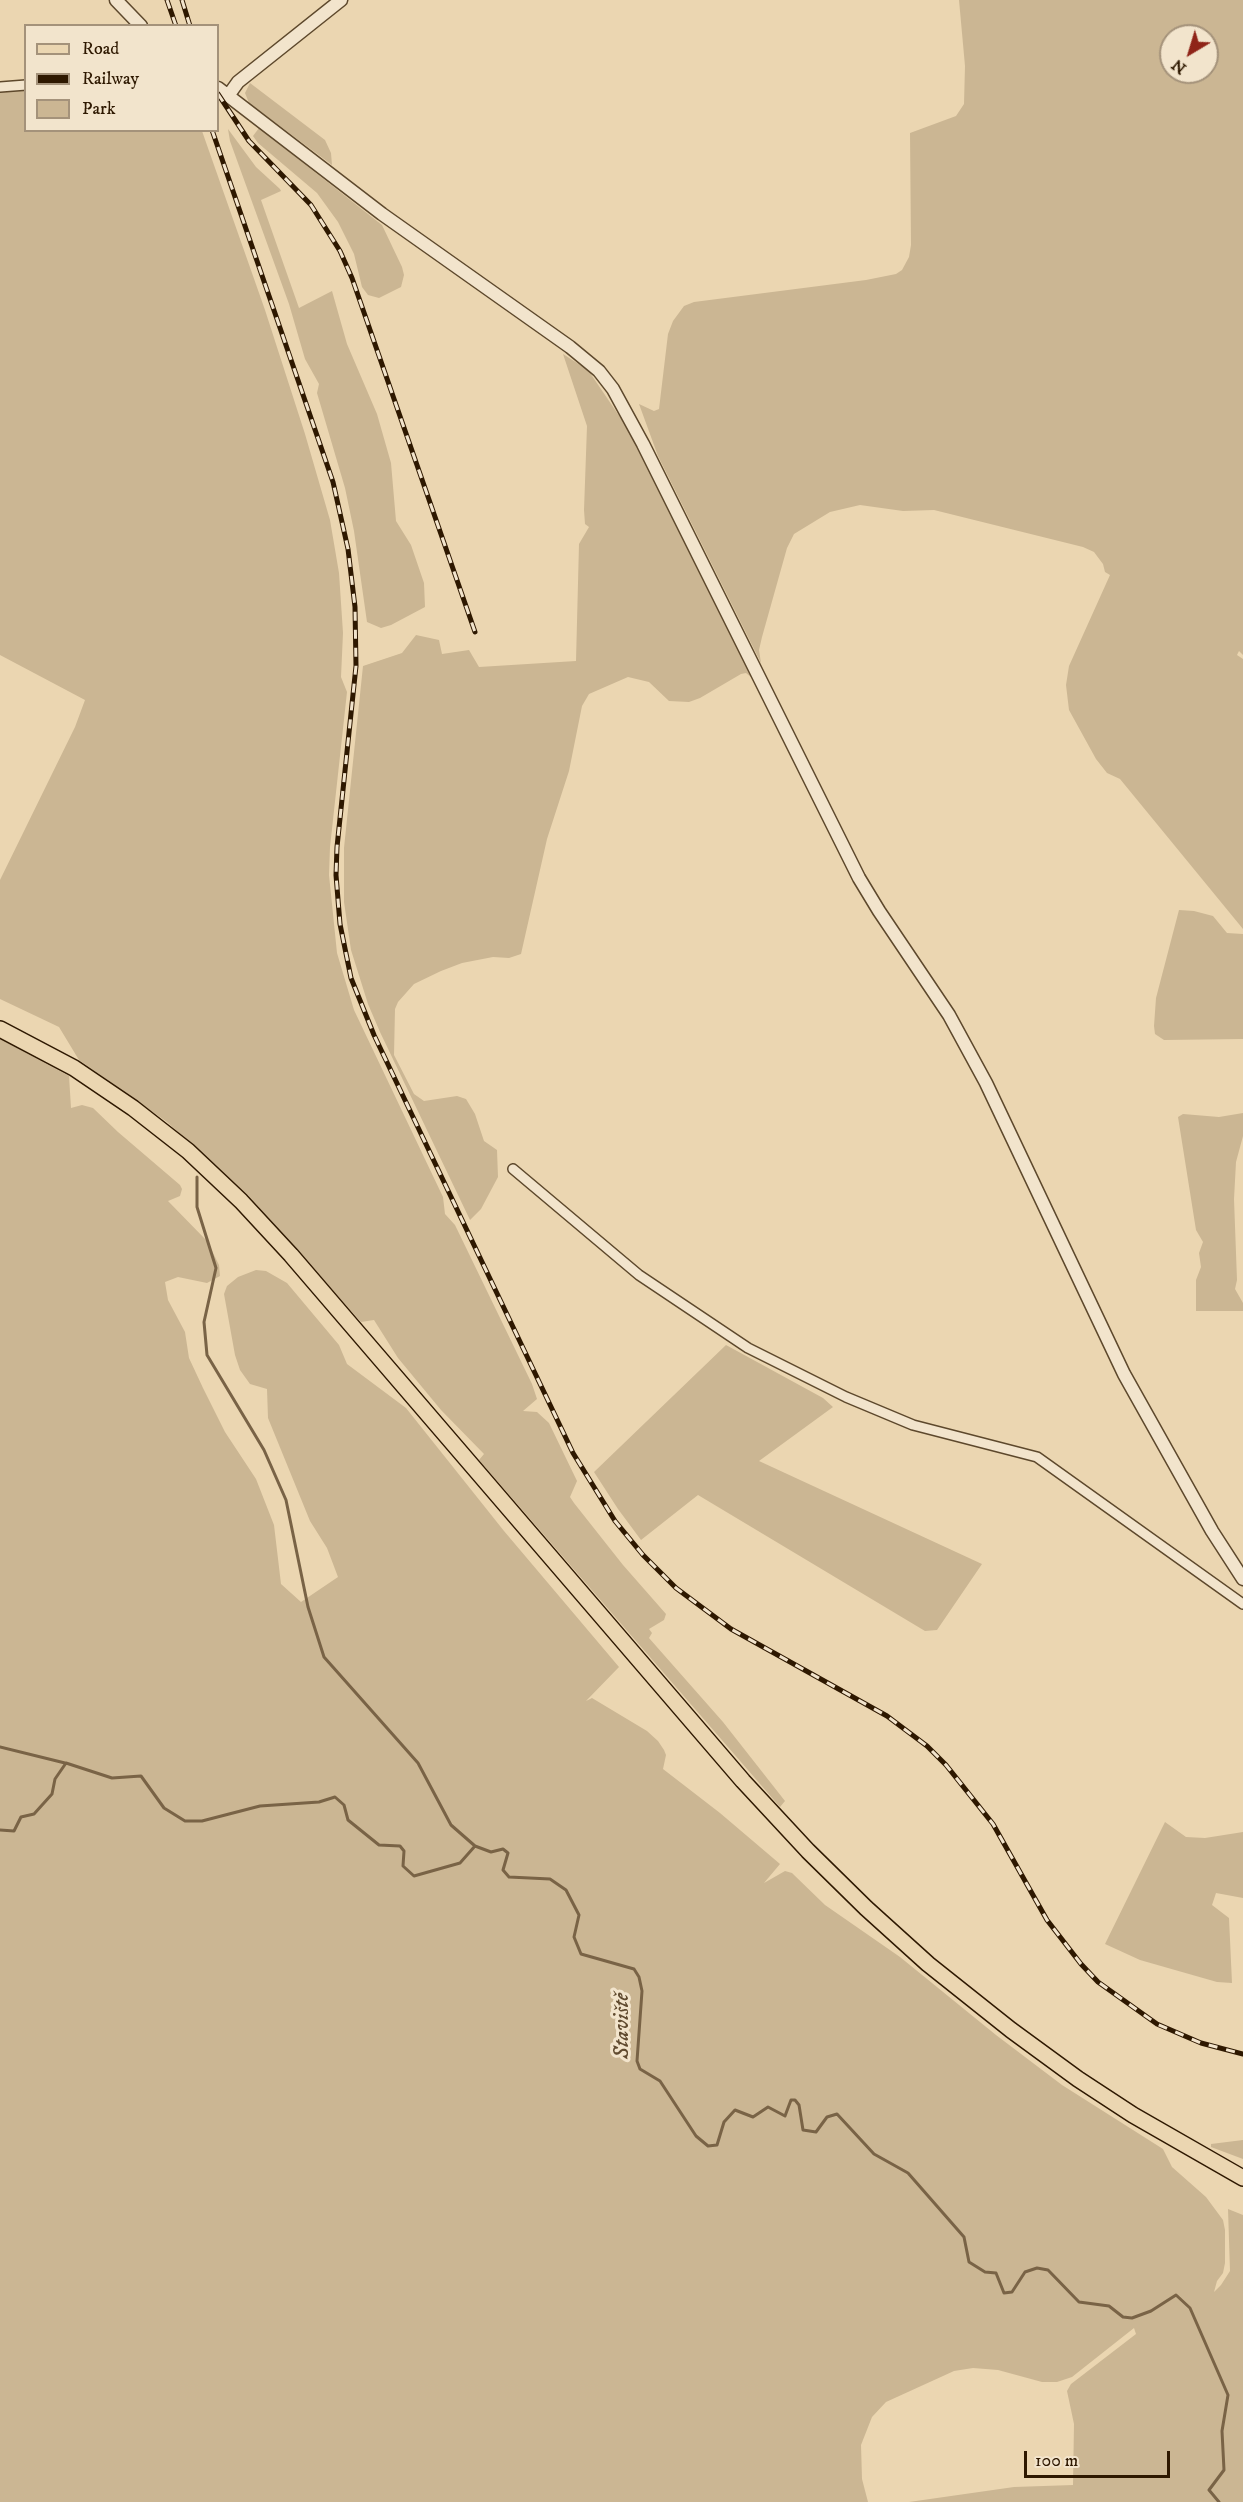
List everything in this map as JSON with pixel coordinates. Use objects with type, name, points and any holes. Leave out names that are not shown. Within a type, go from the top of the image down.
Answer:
[{"type":"main road","points":[[0,1029],[74,1068],[123,1101],[188,1151],[242,1201],[299,1264],[743,1781],[808,1851],[866,1908],[928,1964],[1011,2030],[1078,2079],[1133,2115],[1243,2178]]},
{"type":"street","points":[[116,0],[139,24]]},
{"type":"street","points":[[341,0],[223,92],[382,214],[570,347],[599,371],[613,389],[643,444],[859,878],[949,1016],[986,1083],[1124,1374],[1212,1531],[1243,1579]]},
{"type":"street","points":[[0,87],[24,85]]},
{"type":"street","points":[[513,1169],[639,1275],[748,1348],[846,1397],[913,1425],[1037,1457],[1243,1604]]},
{"type":"green space","points":[[959,0],[1243,0],[1243,655],[1239,651],[1237,655],[1243,659],[1243,929],[1120,779],[1107,773],[1096,759],[1069,710],[1066,685],[1069,666],[1110,575],[1105,572],[1103,564],[1094,552],[1083,547],[934,510],[903,511],[860,505],[830,512],[794,534],[787,548],[759,650],[761,663],[658,456],[639,404],[654,411],[659,409],[668,334],[673,321],[684,306],[694,302],[866,280],[896,274],[902,270],[909,257],[911,245],[910,133],[956,116],[964,104],[965,66]]},
{"type":"green space","points":[[250,83],[325,140],[331,153],[332,165],[249,103],[245,93]]},
{"type":"green space","points":[[24,88],[24,132],[202,132],[265,310],[330,520],[339,573],[343,633],[341,677],[347,692],[329,875],[337,953],[354,1010],[443,1197],[445,1214],[455,1225],[532,1384],[537,1399],[523,1411],[537,1412],[549,1423],[577,1481],[570,1497],[623,1565],[666,1614],[664,1620],[649,1629],[652,1633],[649,1638],[723,1722],[785,1801],[780,1807],[479,1460],[484,1454],[441,1410],[398,1358],[374,1320],[361,1322],[248,1195],[167,1122],[79,1060],[59,1027],[0,999],[0,880],[75,727],[85,700],[0,655],[0,92]]},
{"type":"green space","points":[[259,128],[382,225],[402,267],[404,275],[401,287],[379,298],[368,295],[362,287],[354,254],[338,222],[317,193],[258,143],[253,136]]},
{"type":"green space","points":[[228,129],[256,167],[281,191],[261,200],[299,308],[332,291],[347,344],[377,414],[391,463],[396,521],[411,545],[424,583],[425,607],[391,625],[381,628],[367,622],[354,531],[345,488],[317,393],[319,384],[305,359],[289,304],[230,141]]},
{"type":"green space","points":[[563,354],[588,370],[622,420],[649,467],[752,678],[746,673],[741,674],[689,702],[669,701],[649,682],[628,677],[589,694],[582,706],[569,771],[547,839],[521,954],[509,958],[493,957],[462,963],[441,971],[414,984],[398,1002],[395,1009],[394,1055],[414,1094],[424,1101],[457,1096],[466,1099],[475,1114],[484,1141],[497,1150],[498,1177],[481,1209],[470,1220],[380,1032],[368,1004],[351,950],[344,902],[344,848],[363,666],[402,653],[416,635],[439,640],[442,654],[469,650],[479,667],[576,661],[579,544],[589,527],[585,524],[584,510],[587,426]]},
{"type":"green space","points":[[1179,910],[1213,916],[1227,933],[1243,934],[1243,1039],[1164,1040],[1155,1034],[1156,998]]},
{"type":"green space","points":[[0,1039],[69,1076],[71,1108],[82,1105],[93,1108],[180,1185],[182,1189],[180,1196],[168,1201],[207,1241],[219,1265],[220,1276],[207,1283],[178,1277],[165,1282],[168,1300],[185,1332],[189,1358],[203,1388],[225,1432],[256,1479],[274,1525],[281,1584],[301,1602],[338,1577],[327,1548],[310,1521],[268,1418],[267,1389],[250,1384],[240,1370],[235,1355],[224,1294],[227,1286],[238,1277],[256,1270],[266,1271],[287,1283],[339,1345],[347,1364],[406,1408],[504,1531],[619,1667],[586,1701],[592,1698],[647,1731],[664,1750],[666,1755],[663,1769],[780,1864],[764,1883],[785,1871],[792,1873],[825,1905],[900,1957],[1062,2085],[1163,2149],[1172,2167],[1206,2197],[1223,2220],[1225,2263],[1214,2292],[1230,2271],[1228,2209],[1243,2215],[1243,2502],[909,2502],[1014,2487],[1073,2485],[1074,2424],[1067,2391],[1071,2384],[1136,2334],[1134,2328],[1072,2377],[1057,2382],[1042,2382],[998,2370],[973,2368],[954,2371],[886,2402],[872,2417],[861,2445],[862,2479],[868,2502],[0,2502]]},
{"type":"green space","points":[[1243,1113],[1243,1136],[1236,1162],[1234,1199],[1237,1280],[1235,1289],[1243,1303],[1243,1311],[1196,1311],[1196,1280],[1201,1267],[1199,1253],[1203,1242],[1196,1230],[1178,1117],[1183,1114],[1219,1117]]},
{"type":"green space","points":[[726,1345],[823,1398],[833,1407],[759,1461],[982,1564],[937,1630],[925,1631],[698,1495],[641,1540],[618,1509],[594,1472]]},
{"type":"green space","points":[[1165,1822],[1186,1837],[1205,1838],[1243,1832],[1243,1898],[1216,1893],[1212,1905],[1229,1918],[1232,1983],[1217,1982],[1140,1960],[1105,1944]]},
{"type":"green space","points":[[1243,2140],[1243,2159],[1211,2147],[1211,2144]]},
{"type":"waterway","points":[[197,1177],[197,1207],[216,1268],[204,1322],[207,1355],[264,1450],[286,1500],[308,1607],[324,1657],[418,1763],[451,1825],[475,1846]]},
{"type":"waterway","points":[[0,1747],[65,1763]]},
{"type":"waterway","name":"Staviště","points":[[0,1830],[14,1831],[21,1817],[34,1814],[52,1794],[55,1779],[66,1763],[112,1778],[141,1776],[164,1808],[185,1821],[202,1821],[260,1806],[319,1802],[335,1797],[344,1805],[348,1820],[379,1845],[400,1846],[404,1851],[403,1866],[414,1876],[460,1863],[475,1846],[491,1852],[503,1849],[508,1853],[503,1870],[509,1877],[550,1879],[566,1890],[579,1915],[574,1937],[581,1954],[634,1969],[639,1977],[642,1991],[637,2061],[640,2069],[660,2081],[696,2136],[708,2146],[717,2145],[724,2122],[735,2110],[753,2117],[768,2107],[785,2116],[791,2100],[795,2100],[799,2105],[803,2130],[816,2132],[827,2117],[837,2114],[874,2154],[908,2173],[964,2237],[969,2262],[985,2272],[996,2273],[1004,2293],[1012,2292],[1025,2272],[1037,2268],[1048,2270],[1079,2302],[1109,2306],[1123,2317],[1132,2318],[1151,2311],[1176,2295],[1190,2308],[1228,2395],[1222,2431],[1224,2470],[1209,2490],[1219,2502]]},
{"type":"railway","points":[[167,0],[175,24]]},
{"type":"railway","points":[[182,0],[189,24]]},
{"type":"railway","points":[[219,96],[249,141],[311,205],[340,251],[352,278],[475,632]]},
{"type":"railway","points":[[213,132],[333,482],[348,549],[355,607],[356,666],[336,875],[340,924],[351,978],[374,1035],[573,1453],[615,1521],[643,1555],[676,1588],[731,1629],[887,1716],[927,1746],[946,1765],[993,1824],[1047,1920],[1098,1982],[1157,2024],[1201,2043],[1243,2054]]}]
